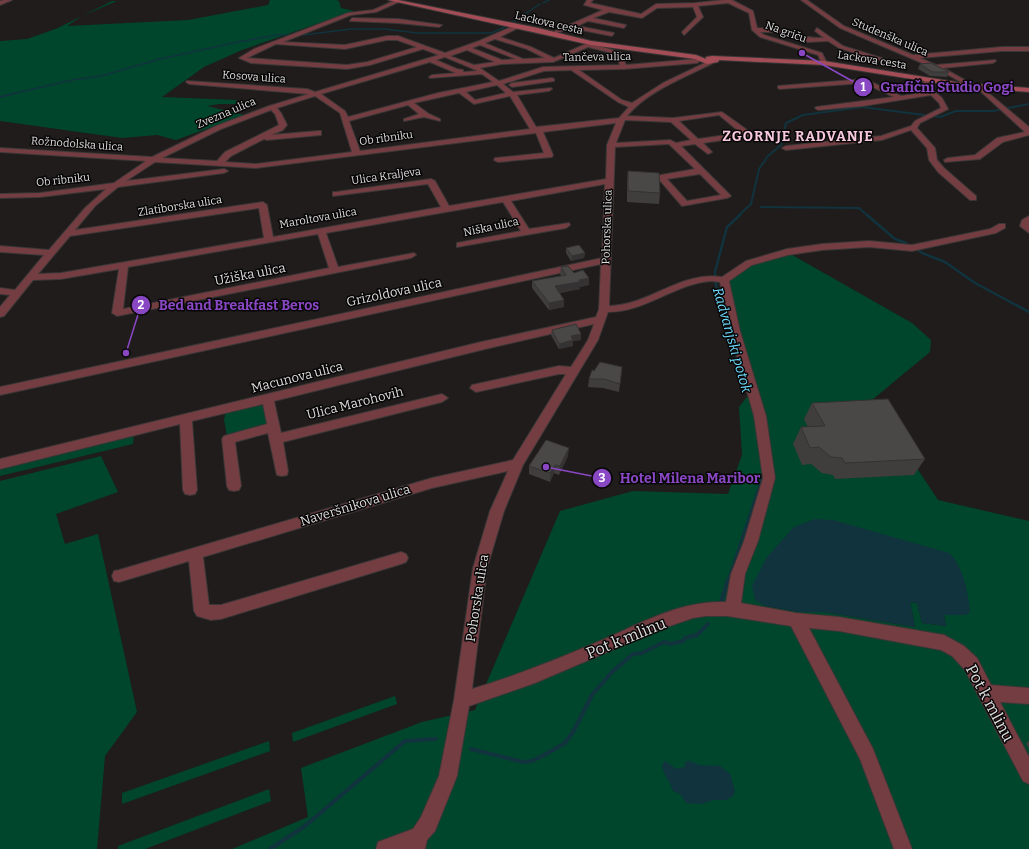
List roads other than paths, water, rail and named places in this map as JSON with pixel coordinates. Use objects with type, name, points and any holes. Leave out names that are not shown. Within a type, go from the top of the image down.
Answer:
[{"type":"street","points":[[0,3],[9,0]]},
{"type":"street","name":"Lackova cesta","points":[[391,0],[518,26],[591,43],[708,61],[824,63],[976,87],[1029,90]]},
{"type":"street","name":"Na griču","points":[[590,0],[586,4],[608,10],[642,16],[656,6],[695,5],[729,1],[751,12],[755,30],[762,36],[820,54],[824,63]]},
{"type":"street","name":"Studenška ulica","points":[[804,0],[842,27],[935,66],[976,87],[1003,108],[1029,132]]},
{"type":"street","points":[[398,1],[378,10],[350,14],[277,42],[242,58],[250,61],[347,67],[368,64],[424,47]]},
{"type":"street","points":[[684,33],[700,17],[695,5]]},
{"type":"street","name":"Na griču","points":[[553,34],[586,18],[608,10]]},
{"type":"street","points":[[586,18],[624,26]]},
{"type":"street","points":[[339,19],[398,21],[439,25]]},
{"type":"street","name":"Zvezna ulica","points":[[0,314],[16,293],[90,207],[115,186],[153,160],[211,131],[271,107],[429,60],[495,37],[518,26]]},
{"type":"street","points":[[569,26],[612,34]]},
{"type":"street","points":[[755,30],[774,30],[808,40],[829,39]]},
{"type":"street","points":[[817,30],[841,47],[888,61]]},
{"type":"street","points":[[495,37],[541,53],[553,59],[557,67]]},
{"type":"street","points":[[277,42],[345,47],[394,38],[424,47],[479,70],[501,84],[512,94],[536,130],[549,155],[498,160]]},
{"type":"street","points":[[479,43],[524,61],[541,53]]},
{"type":"street","points":[[432,77],[479,70],[502,62],[553,59],[588,45],[618,53],[624,67]]},
{"type":"street","points":[[465,47],[502,62]]},
{"type":"street","points":[[834,50],[841,47]]},
{"type":"street","points":[[912,57],[1002,49],[1029,49]]},
{"type":"street","points":[[820,54],[827,52]]},
{"type":"street","name":"Tančeva ulica","points":[[501,84],[543,69],[557,67],[624,67],[696,59]]},
{"type":"street","points":[[429,60],[456,72],[479,70]]},
{"type":"street","name":"Pohorska ulica","points":[[385,849],[417,842],[428,824],[448,776],[462,700],[480,568],[497,511],[517,464],[593,340],[603,314],[607,260],[611,145],[615,130],[621,119],[633,106],[654,90],[708,61]]},
{"type":"street","points":[[935,66],[993,61]]},
{"type":"street","points":[[412,65],[423,70]]},
{"type":"street","points":[[571,67],[620,101],[633,106]]},
{"type":"street","points":[[786,148],[882,138],[905,129],[913,128],[917,122],[943,110],[945,107],[925,86],[927,79]]},
{"type":"street","points":[[346,119],[460,90],[501,84],[552,80]]},
{"type":"street","name":"Kosova ulica","points":[[190,82],[307,91],[316,94]]},
{"type":"street","points":[[780,88],[865,82],[899,96]]},
{"type":"street","points":[[460,90],[474,102],[512,94],[549,89]]},
{"type":"street","points":[[818,108],[863,104],[899,96],[931,93]]},
{"type":"street","points":[[316,94],[343,112],[357,154]]},
{"type":"street","points":[[410,103],[430,119],[438,120]]},
{"type":"street","points":[[222,168],[228,154],[275,132],[283,125],[278,113],[271,107]]},
{"type":"street","points":[[621,119],[673,120],[720,113],[747,134],[675,145]]},
{"type":"street","points":[[406,120],[424,115]]},
{"type":"street","name":"Ob ribniku","points":[[0,196],[40,195],[115,186],[222,168],[357,154],[621,119]]},
{"type":"street","points":[[673,120],[708,152]]},
{"type":"street","points":[[913,128],[931,148],[933,160],[973,198]]},
{"type":"street","points":[[948,160],[977,157],[1000,140],[1029,132]]},
{"type":"street","points":[[260,139],[318,133]]},
{"type":"street","points":[[611,145],[635,145],[666,141],[675,145],[727,196],[685,204],[661,177],[701,171]]},
{"type":"street","name":"Rožnodolska ulica","points":[[0,150],[153,160]]},
{"type":"street","name":"Ob ribniku","points":[[153,160],[222,168]]},
{"type":"street","name":"Ulica Kraljeva","points":[[336,194],[431,181],[446,208]]},
{"type":"street","name":"Maroltova ulica","points":[[31,277],[61,276],[446,208],[609,181]]},
{"type":"street","name":"Niška ulica","points":[[505,198],[526,232]]},
{"type":"street","name":"Zlatiborska ulica","points":[[67,234],[263,205],[269,239]]},
{"type":"street","points":[[1029,219],[1024,226],[1029,230]]},
{"type":"street","name":"Niška ulica","points":[[460,245],[566,225]]},
{"type":"street","points":[[603,314],[626,308],[690,281],[718,279],[749,263],[787,252],[822,247],[869,244],[912,248],[993,231],[1002,226]]},
{"type":"street","points":[[321,230],[334,269]]},
{"type":"street","points":[[0,249],[51,253]]},
{"type":"street","name":"Užiška ulica","points":[[124,265],[117,313],[411,255]]},
{"type":"street","name":"Grizoldova ulica","points":[[0,391],[607,260]]},
{"type":"street","points":[[718,279],[732,318],[760,416],[769,478],[751,541],[738,574],[732,610]]},
{"type":"street","points":[[0,291],[16,293]]},
{"type":"street","name":"Macunova ulica","points":[[0,464],[186,419],[603,314]]},
{"type":"street","points":[[476,388],[559,370],[575,371]]},
{"type":"street","points":[[268,398],[282,471]]},
{"type":"street","name":"Ulica Marohovih","points":[[234,486],[228,439],[275,433],[442,398]]},
{"type":"street","points":[[186,419],[190,490]]},
{"type":"street","name":"Naveršnikova ulica","points":[[119,576],[432,483],[492,468],[517,464]]},
{"type":"street","points":[[195,553],[202,611],[211,613],[221,612],[401,558]]},
{"type":"street","name":"Pot k mlinu","points":[[462,700],[491,692],[571,661],[662,622],[707,609],[732,610],[796,620],[839,624],[944,643],[958,650],[971,664],[1029,775]]},
{"type":"street","points":[[796,620],[867,755],[903,849]]},
{"type":"street","points":[[986,693],[1029,696]]},
{"type":"water","points":[[815,519],[833,520],[949,553],[954,558],[962,572],[967,589],[970,612],[966,615],[944,615],[946,626],[922,623],[917,603],[910,602],[915,627],[824,612],[800,612],[765,606],[755,600],[752,586],[767,557],[794,527]]},
{"type":"water","points":[[665,761],[676,769],[685,767],[685,762],[690,761],[699,765],[720,766],[730,774],[735,791],[733,796],[726,800],[714,800],[701,804],[686,803],[680,794],[673,791],[665,775],[662,765]]},
{"type":"waterway","points":[[543,3],[549,0]]},
{"type":"waterway","points":[[513,22],[540,4]]},
{"type":"waterway","points":[[303,35],[351,29],[385,29],[417,33],[491,33],[507,26]]},
{"type":"waterway","points":[[12,94],[72,80],[101,76],[160,59],[238,42],[276,35],[292,35]]},
{"type":"waterway","points":[[12,94],[16,93]]},
{"type":"waterway","points":[[0,97],[12,94]]},
{"type":"waterway","name":"Radvanjski potok","points":[[738,216],[751,204],[759,169],[768,156],[781,145],[786,123],[803,115],[862,107],[940,117],[956,111],[993,111],[1029,104]]},
{"type":"waterway","points":[[761,207],[859,208],[868,216]]},
{"type":"waterway","name":"Radvanjski potok","points":[[740,215],[727,227],[715,272],[716,285],[742,375]]},
{"type":"waterway","points":[[867,215],[895,239],[906,243]]},
{"type":"waterway","points":[[917,249],[922,253],[945,262],[975,283],[1029,312]]},
{"type":"waterway","name":"Radvanjski potok","points":[[742,374],[746,387]]},
{"type":"waterway","name":"Radvanjski potok","points":[[728,581],[764,473]]},
{"type":"waterway","name":"Radvanjski potok","points":[[721,602],[728,580]]},
{"type":"waterway","points":[[471,749],[523,762],[532,761],[548,753],[565,743],[573,732],[592,695],[612,672],[633,654],[642,653],[664,642],[670,644],[683,641],[685,638],[697,635],[708,624]]},
{"type":"waterway","points":[[270,849],[305,826],[405,741],[436,739]]},
{"type":"place","name":"Grafični Studio Gogi","points":[[802,53]]},
{"type":"place","name":"Bed and Breakfast Beros","points":[[126,353]]},
{"type":"place","name":"Hotel Milena Maribor","points":[[546,467]]},
{"type":"district","name":"ZGORNJE RADVANJE","points":[[798,136]]}]
